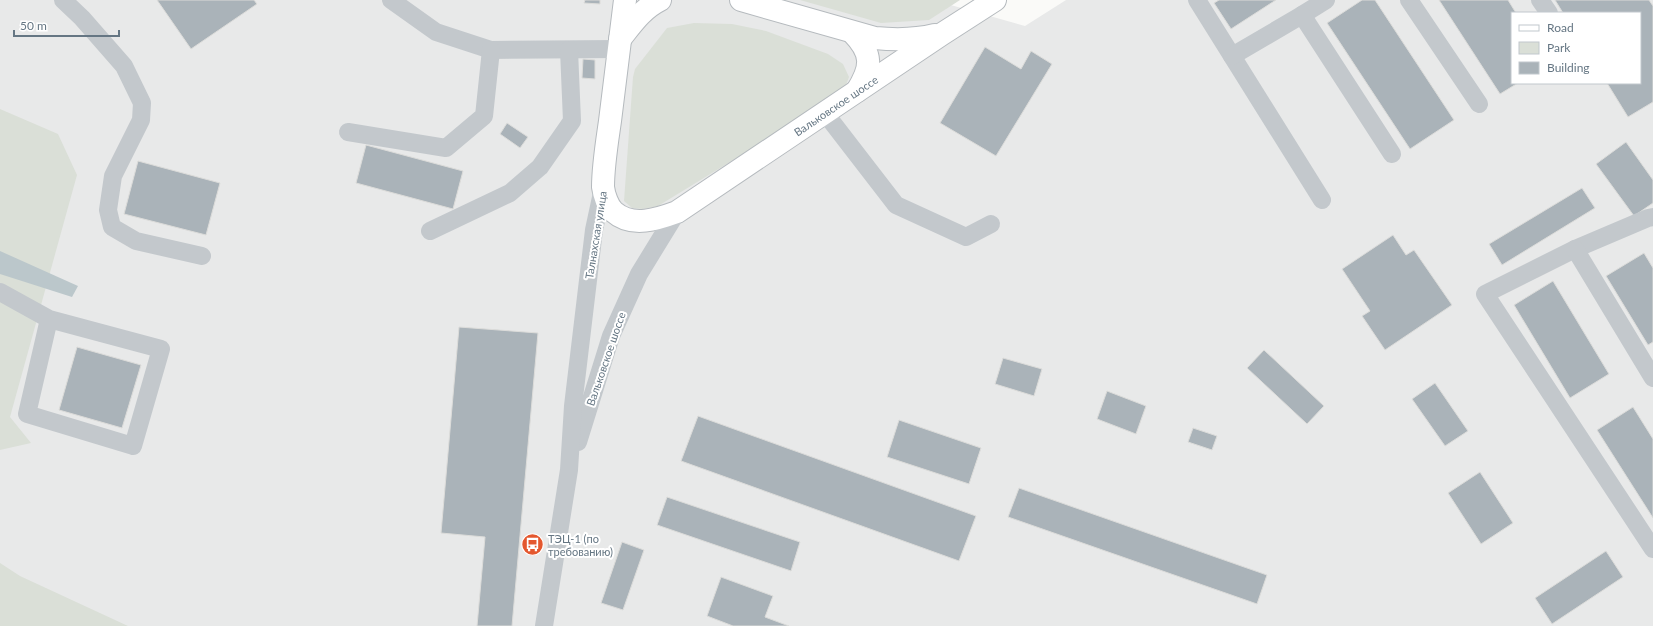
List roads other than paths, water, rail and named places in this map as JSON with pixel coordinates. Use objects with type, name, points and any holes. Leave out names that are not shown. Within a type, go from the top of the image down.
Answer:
[{"type":"main road","name":"Талнахская улица","points":[[601,198],[625,0]]},
{"type":"main road","points":[[619,44],[637,17],[651,4],[660,0]]},
{"type":"main road","points":[[741,0],[875,38],[896,40],[918,39],[942,34]]},
{"type":"main road","name":"Вальковское шоссе","points":[[601,198],[607,202],[614,212],[622,217],[634,221],[646,221],[661,218],[677,212],[995,0]]},
{"type":"main road","points":[[853,33],[867,50],[869,60],[864,81],[857,91]]},
{"type":"street","points":[[63,0],[82,18],[124,66],[142,103],[141,120],[113,176],[108,210],[112,227],[136,241],[202,256]]},
{"type":"street","points":[[391,0],[436,32],[491,50],[569,50],[619,44]]},
{"type":"street","points":[[1197,0],[1322,200]]},
{"type":"street","points":[[1232,56],[1326,0]]},
{"type":"street","points":[[1409,0],[1479,104]]},
{"type":"street","points":[[1540,0],[1548,12]]},
{"type":"street","points":[[1302,15],[1392,154]]},
{"type":"street","points":[[348,132],[446,148],[484,116],[491,50]]},
{"type":"street","points":[[430,231],[510,193],[540,167],[572,121],[569,50]]},
{"type":"street","points":[[825,113],[896,205],[966,237],[991,224]]},
{"type":"street","name":"Талнахская улица","points":[[569,470],[573,406],[594,230],[601,198]]},
{"type":"street","name":"Вальковское шоссе","points":[[569,470],[611,336],[639,274],[677,212]]},
{"type":"street","points":[[1651,220],[1574,249],[1485,294],[1653,548]]},
{"type":"street","points":[[1574,249],[1652,374]]},
{"type":"street","points":[[0,292],[49,319],[162,349],[133,446],[27,414],[49,319]]},
{"type":"street","points":[[544,626],[569,470]]},
{"type":"place","name":"ТЭЦ-1 (по требованию)","points":[[532,545]]}]
